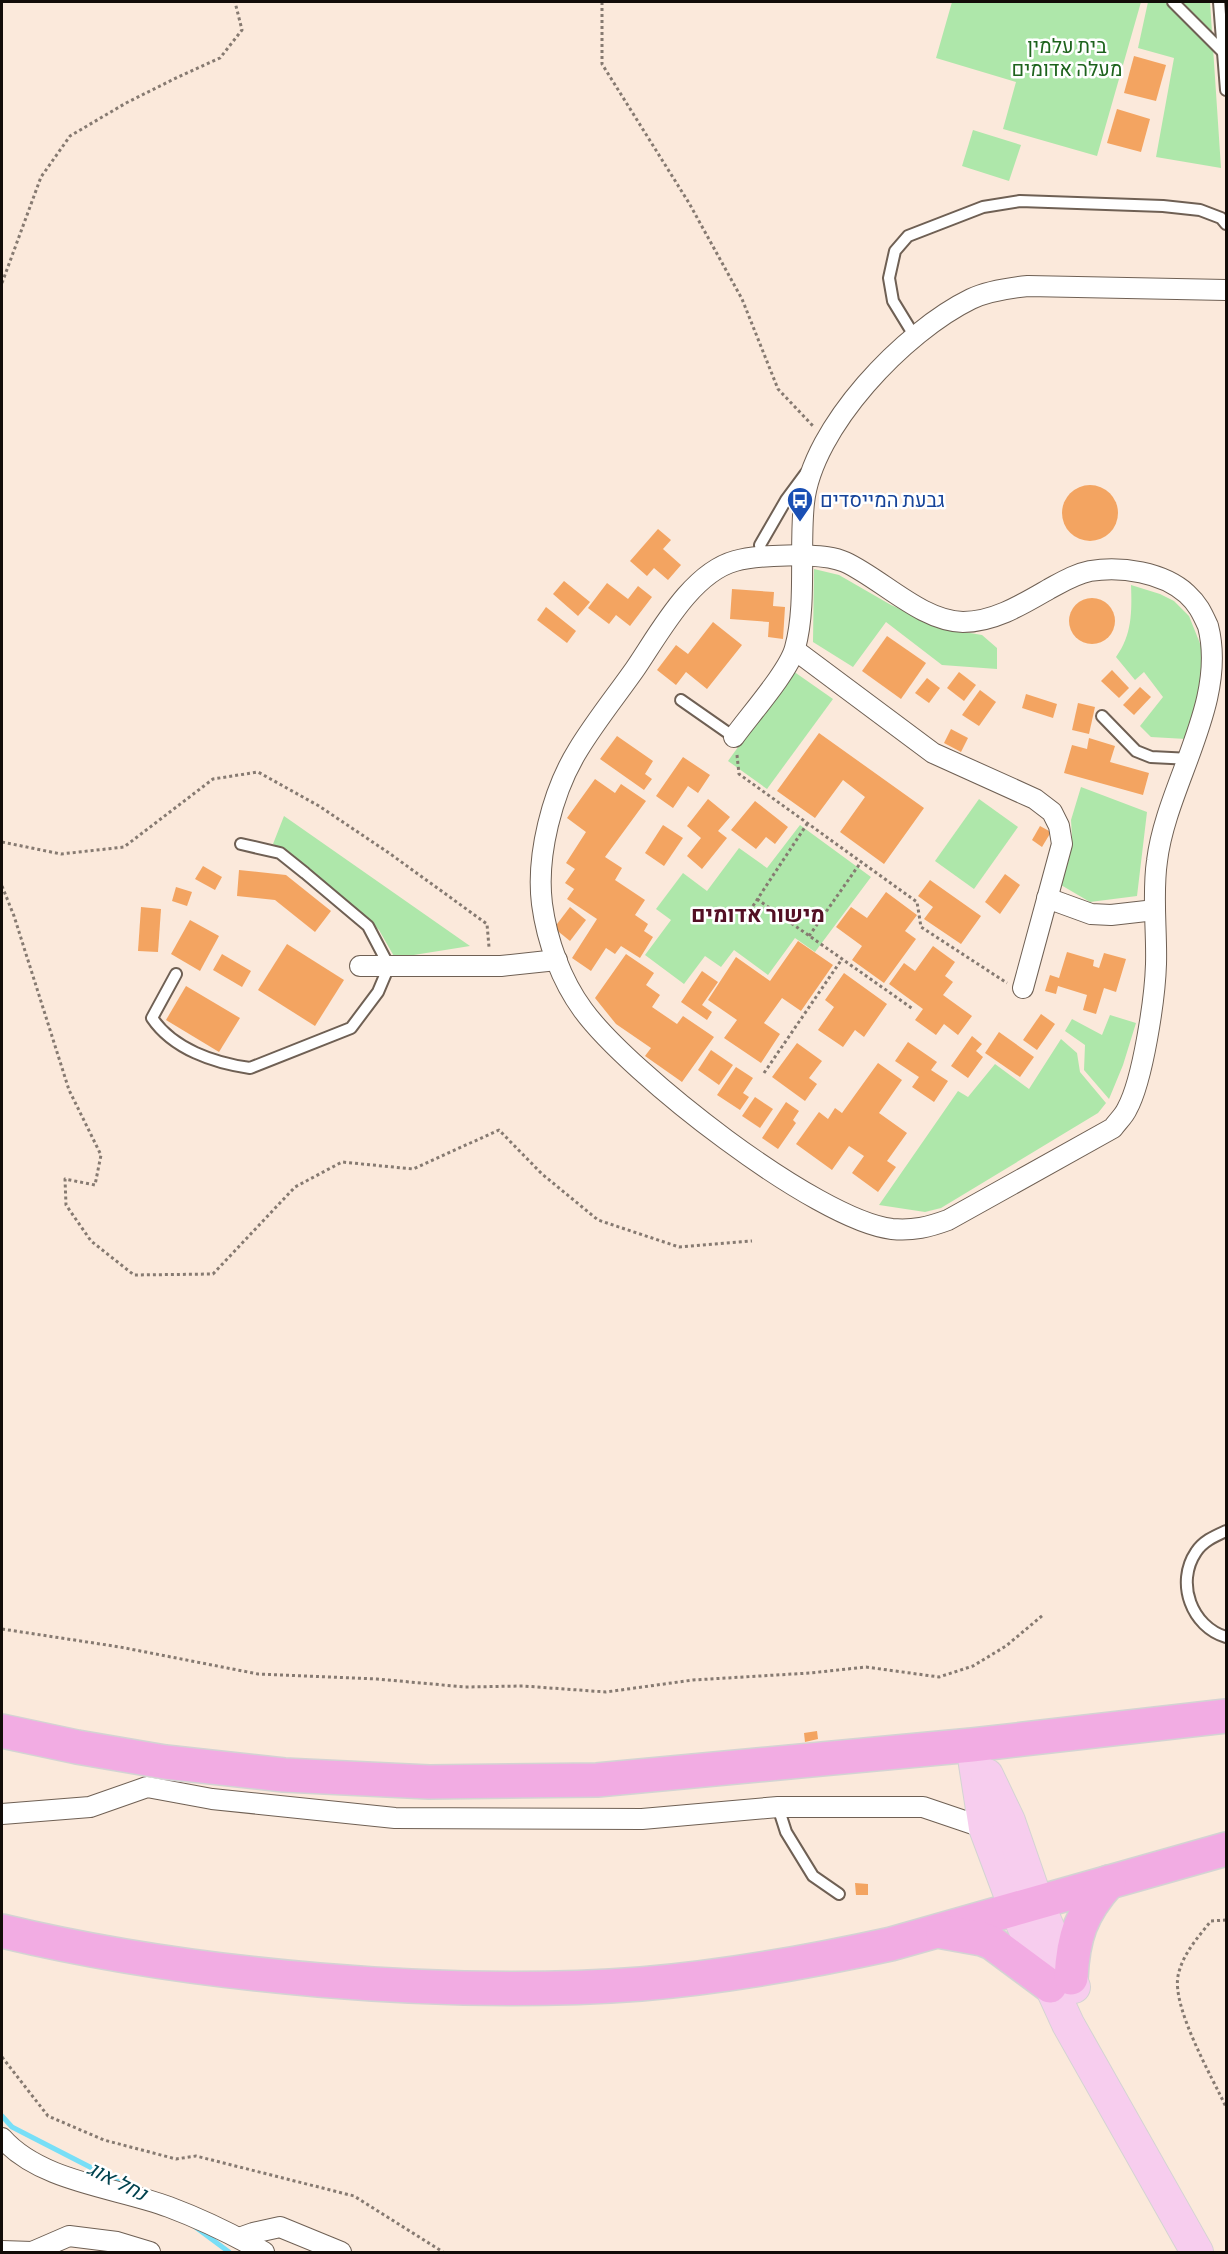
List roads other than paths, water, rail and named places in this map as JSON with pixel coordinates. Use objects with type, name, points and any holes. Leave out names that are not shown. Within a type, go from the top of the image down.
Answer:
[{"type":"highway","points":[[2,1731],[165,1762],[284,1775],[429,1782],[597,1780],[972,1745],[1227,1716]]},
{"type":"highway","points":[[2,1931],[131,1957],[240,1973],[393,1986],[530,1990],[642,1984],[725,1975],[842,1955],[891,1944],[1227,1849]]},
{"type":"highway","points":[[935,1932],[982,1939],[992,1943],[1060,1982],[1072,1955],[1084,1916],[1092,1900],[1109,1882]]},
{"type":"main road","points":[[972,1745],[985,1828],[1026,1905],[1060,1982],[1068,2024],[1197,2253]]},
{"type":"main road","points":[[972,1745],[1009,1821],[1026,1905]]},
{"type":"street","points":[[734,737],[788,664],[795,650],[800,627],[804,502],[816,461],[849,404],[915,337],[937,318],[973,298],[1003,289],[1028,286],[1227,290]]},
{"type":"street","points":[[802,555],[826,556],[845,562],[919,607],[939,616],[962,622],[988,619],[1021,605],[1066,580],[1088,572],[1118,570],[1154,575],[1180,588],[1199,604],[1212,636],[1217,669],[1212,700],[1202,733],[1163,825],[1157,859],[1156,966],[1149,1020],[1137,1082],[1127,1109],[1113,1128],[948,1220],[924,1229],[892,1229],[865,1222],[791,1184],[657,1085],[613,1044],[584,1011],[566,985],[542,903],[543,856],[550,818],[561,784],[577,751],[688,593],[713,571],[734,561],[802,555]]},
{"type":"street","points":[[795,650],[933,753],[1035,799],[1052,812],[1059,826],[1062,843],[1023,988]]},
{"type":"street","points":[[1047,898],[1091,914],[1111,915],[1155,910]]},
{"type":"street","points":[[360,966],[501,966],[557,960]]},
{"type":"street","points":[[2,1814],[90,1807],[147,1787],[212,1799],[395,1818],[642,1819],[778,1807],[923,1807],[985,1828]]},
{"type":"street","points":[[2,2138],[11,2148],[45,2170],[168,2207],[239,2238],[264,2253]]},
{"type":"street","points":[[239,2238],[280,2227],[341,2253]]},
{"type":"street","points":[[2,2252],[32,2252],[69,2236],[117,2242],[150,2253]]},
{"type":"lane","points":[[1173,2],[1223,52]]},
{"type":"lane","points":[[1219,2],[1227,90]]},
{"type":"lane","points":[[915,337],[893,301],[889,278],[895,251],[908,236],[983,207],[1020,201],[1163,206],[1200,210],[1225,218]]},
{"type":"lane","points":[[762,557],[760,545],[786,500],[816,461]]},
{"type":"lane","points":[[681,700],[734,737]]},
{"type":"lane","points":[[1102,716],[1136,751],[1151,757],[1191,759]]},
{"type":"lane","points":[[176,974],[152,1018],[160,1030],[185,1049],[250,1068],[351,1028],[378,992],[389,966],[368,926],[280,853],[241,844]]},
{"type":"lane","points":[[1227,1531],[1209,1538],[1196,1552],[1188,1568],[1187,1588],[1192,1608],[1204,1626],[1227,1637]]},
{"type":"lane","points":[[778,1807],[786,1832],[813,1876],[839,1894]]},
{"type":"waterway","name":"נחל אוג","points":[[2,2116],[12,2127],[125,2185]]},
{"type":"waterway","name":"נחל אוג","points":[[194,2226],[229,2252]]},
{"type":"place","name":"גבעת המייסדים","points":[[800,523]]},
{"type":"district","name":"מישור אדומים","points":[[758,914]]},
{"type":"park label","name":"בית עלמין מעלה אדומים","points":[[1067,58]]}]
